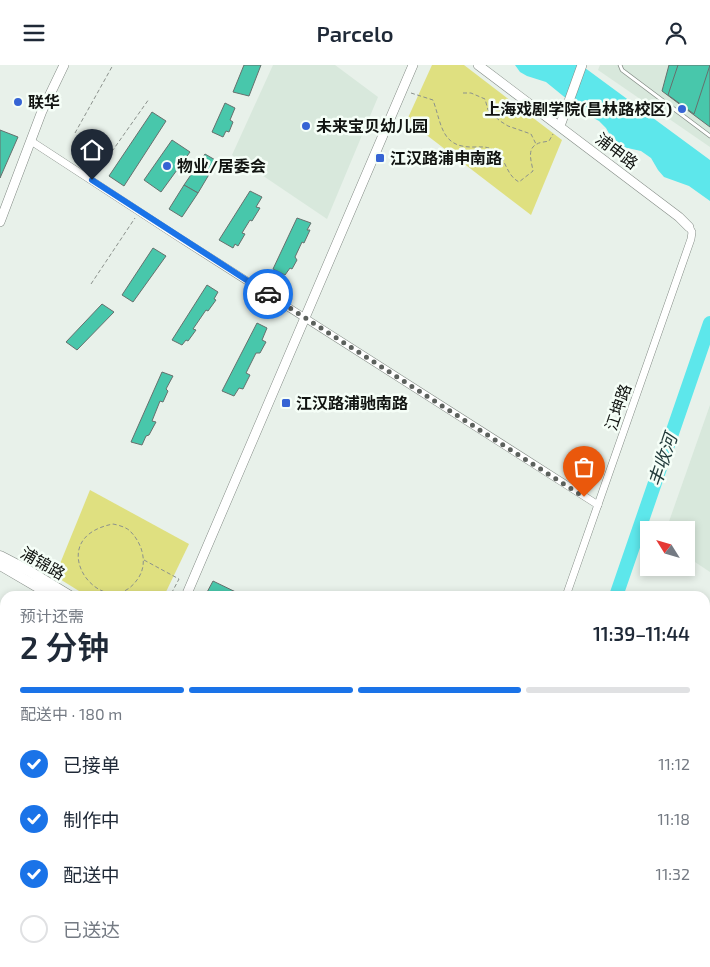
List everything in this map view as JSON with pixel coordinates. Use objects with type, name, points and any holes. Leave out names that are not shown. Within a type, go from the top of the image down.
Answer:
[{"type":"main road","name":"浦锦路","points":[[0,555],[62,591]]},
{"type":"main road","name":"浦锦路","points":[[0,565],[44,591]]},
{"type":"street","points":[[0,222],[31,141],[64,65]]},
{"type":"street","points":[[188,591],[413,65]]},
{"type":"street","name":"浦申路","points":[[478,65],[679,217],[688,227]]},
{"type":"street","points":[[560,126],[582,65]]},
{"type":"street","points":[[31,141],[598,505]]},
{"type":"street","name":"江坤路","points":[[568,591],[692,239],[692,232],[688,227]]},
{"type":"lane","points":[[620,65],[622,70],[710,136]]},
{"type":"path","points":[[75,133],[113,65]]},
{"type":"path","points":[[408,92],[433,100],[445,137],[453,143],[463,146],[488,147],[495,151],[500,155],[513,179],[519,182],[533,171],[530,159],[531,151],[536,144],[549,141],[553,134]]},
{"type":"path","points":[[463,93],[471,93],[484,99],[488,109],[500,121],[508,126],[531,134],[536,144]]},
{"type":"path","points":[[108,157],[149,99]]},
{"type":"path","points":[[91,284],[139,211]]},
{"type":"path","points":[[104,591],[89,584],[81,569],[78,553],[81,542],[87,534],[113,524],[130,531],[141,545],[144,560],[139,576],[133,584],[121,591]]},
{"type":"path","points":[[144,560],[179,579],[173,591]]},
{"type":"shaded area","name":"未来宝贝幼儿园","points":[[273,65],[335,65],[378,97],[327,219],[232,155]]},
{"type":"shaded area","points":[[432,65],[464,65],[562,140],[531,215],[407,120]]},
{"type":"shaded area","name":"上海戏剧学院(昌林路校区)","points":[[600,65],[710,65],[710,147],[598,70]]},
{"type":"shaded area","points":[[710,405],[710,572],[695,562],[695,521],[669,521]]},
{"type":"shaded area","points":[[90,490],[189,544],[166,591],[79,591],[55,576]]},
{"type":"water","points":[[515,65],[581,65],[710,160],[710,201],[689,186],[664,177],[651,158],[641,151],[623,147],[611,137],[599,121],[584,113],[546,82],[520,72]]},
{"type":"building","points":[[244,65],[261,65],[249,96],[233,92]]},
{"type":"building","points":[[669,65],[710,65],[710,127],[662,91]]},
{"type":"building","points":[[678,65],[710,65],[694,114],[668,95]]},
{"type":"building","points":[[225,103],[235,108],[230,120],[233,122],[229,132],[226,131],[223,137],[212,132]]},
{"type":"building","points":[[152,112],[166,121],[124,186],[109,176]]},
{"type":"building","points":[[0,130],[18,137],[0,178]]},
{"type":"building","name":"物业/居委会","points":[[172,140],[190,152],[161,192],[144,180]]},
{"type":"building","points":[[205,154],[217,161],[198,193],[184,185]]},
{"type":"building","points":[[184,185],[198,193],[182,217],[169,209]]},
{"type":"building","points":[[250,191],[262,197],[256,207],[260,208],[242,233],[245,234],[238,246],[235,244],[233,248],[219,240]]},
{"type":"building","points":[[297,218],[311,223],[307,230],[310,230],[295,257],[297,260],[292,269],[290,268],[285,275],[273,269]]},
{"type":"building","points":[[153,248],[166,256],[133,302],[122,295]]},
{"type":"building","points":[[207,285],[218,292],[214,299],[216,300],[208,311],[206,310],[193,329],[196,330],[188,341],[186,340],[182,345],[172,340]]},
{"type":"building","points":[[102,304],[114,312],[77,350],[66,342]]},
{"type":"building","points":[[257,323],[267,328],[262,340],[266,342],[260,353],[256,353],[246,373],[250,375],[243,389],[239,388],[234,396],[222,391]]},
{"type":"building","points":[[162,372],[173,376],[166,389],[168,391],[163,402],[160,401],[152,421],[156,422],[142,445],[131,442]]},
{"type":"building","points":[[213,581],[234,591],[208,591]]},
{"type":"waterway","name":"丰收河","points":[[618,591],[710,323]]},
{"type":"way so far","points":[[268,294],[584,497]]},
{"type":"place","name":"联华","points":[[18,102]]},
{"type":"place","name":"上海戏剧学院(昌林路校区)","points":[[682,109]]},
{"type":"place","name":"未来宝贝幼儿园","points":[[306,126]]},
{"type":"place","name":"江汉路浦申南路","points":[[380,158]]},
{"type":"place","name":"物业/居委会","points":[[167,166]]},
{"type":"place","name":"江汉路浦驰南路","points":[[286,403]]},
{"type":"route","points":[[92,180],[268,294]]}]
